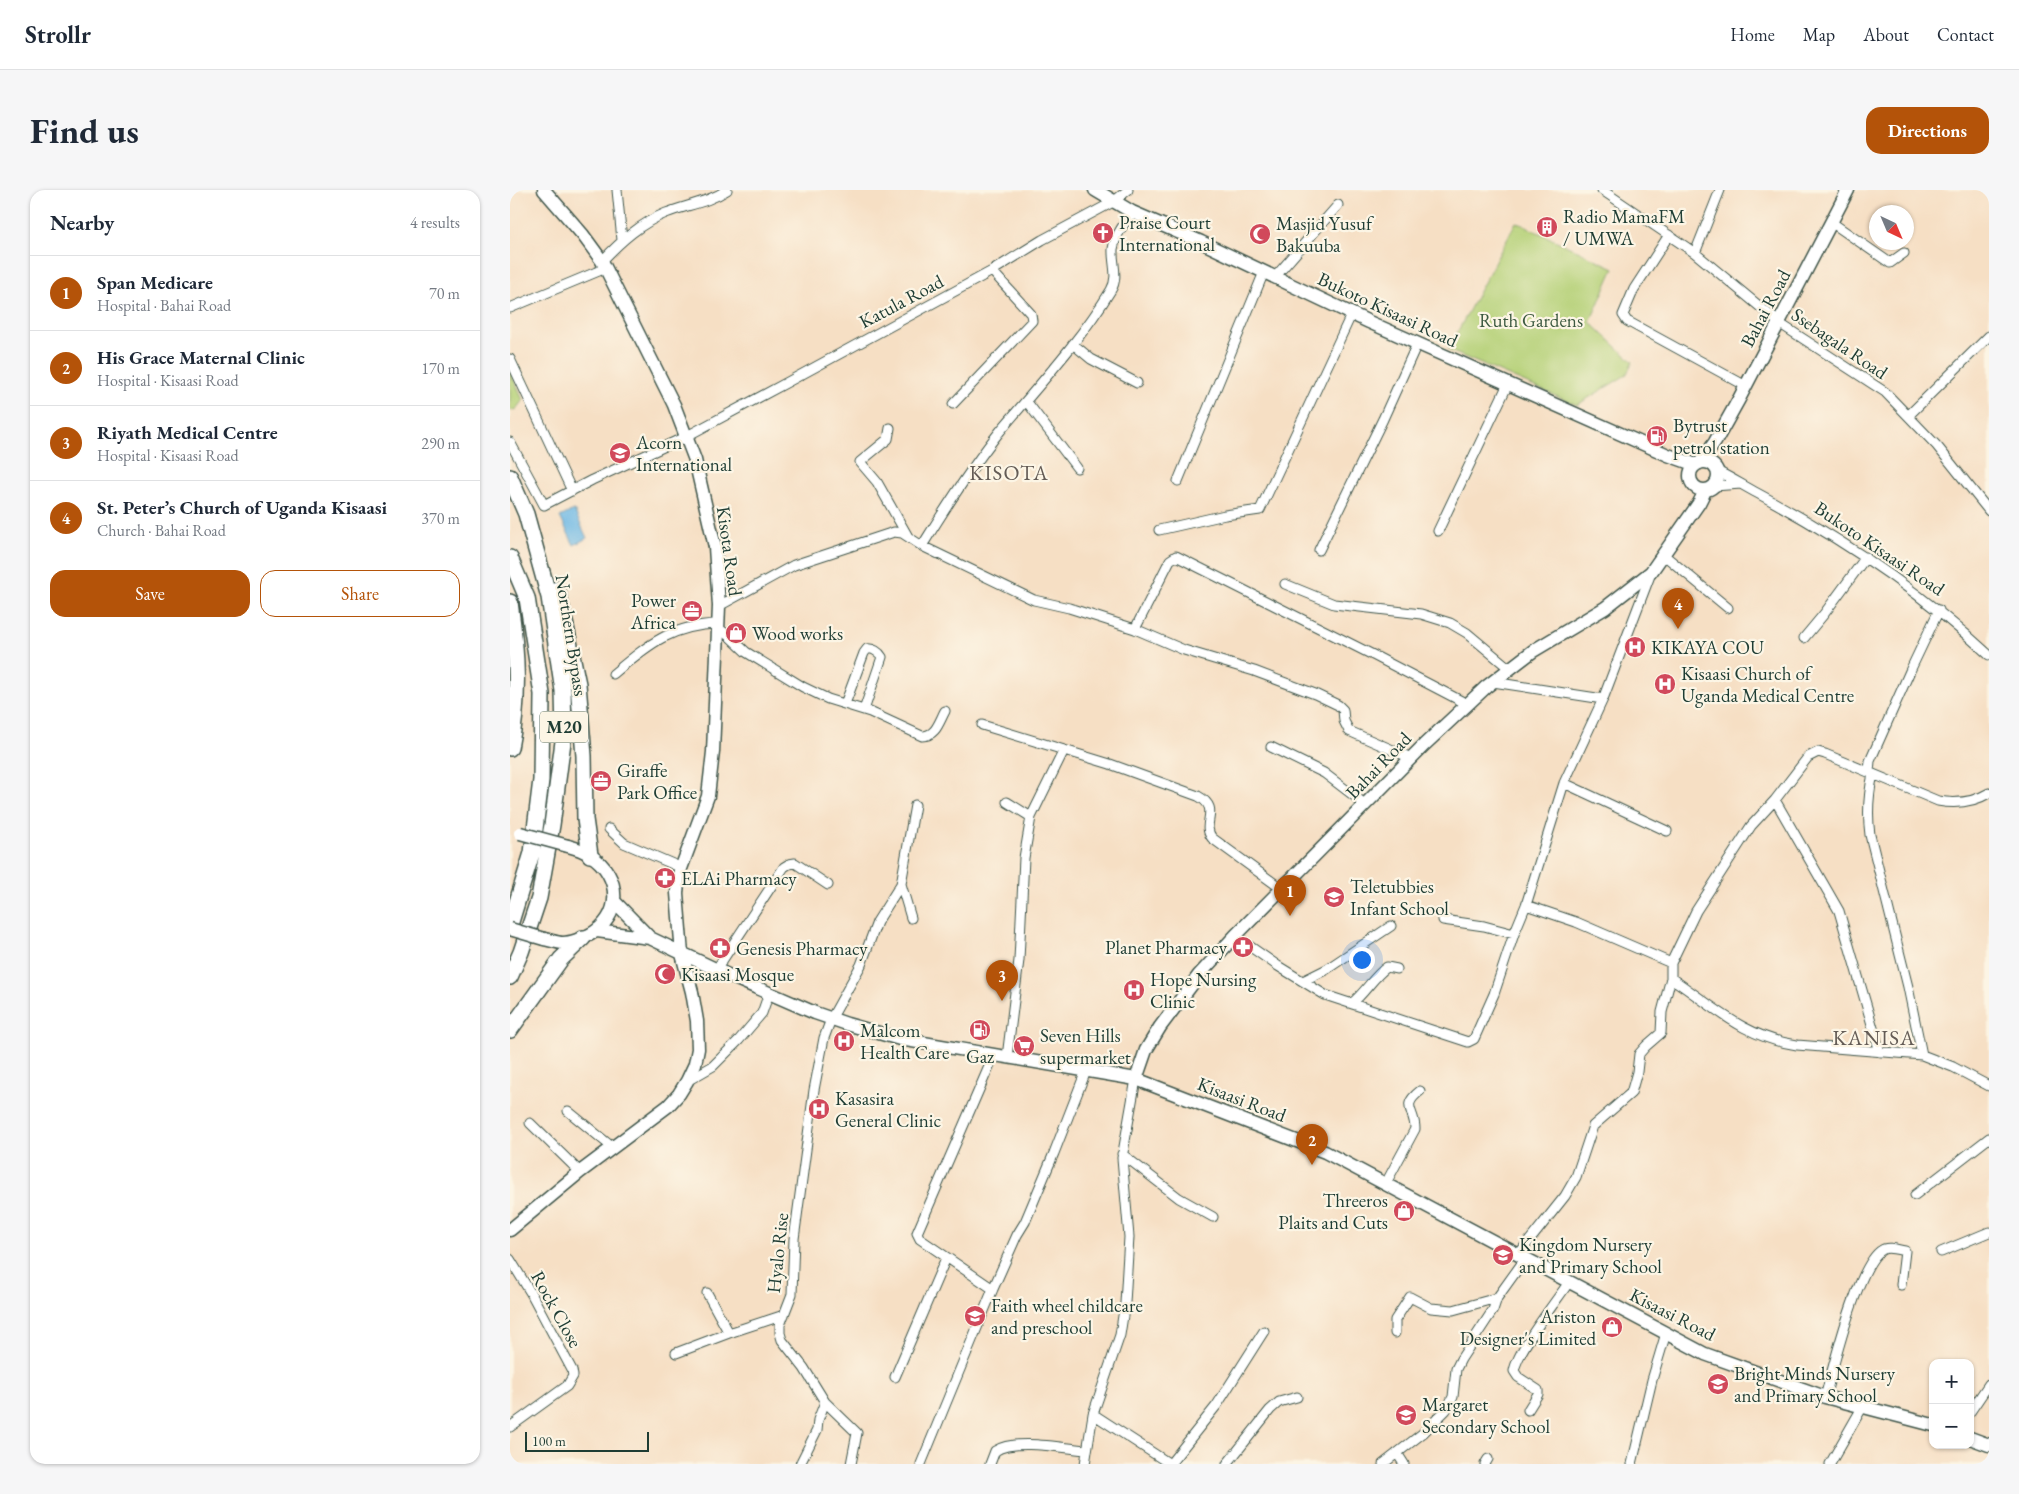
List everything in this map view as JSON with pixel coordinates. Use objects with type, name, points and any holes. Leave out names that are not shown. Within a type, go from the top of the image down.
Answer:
[{"type":"highway","name":"Northern Bypass","points":[[510,477],[526,514],[549,597],[556,633],[563,691],[564,734],[552,825],[539,898],[510,977]]},
{"type":"highway","points":[[526,514],[548,558],[564,617],[578,684],[584,756],[585,819],[590,855]]},
{"type":"highway","name":"Northern Bypass","points":[[510,558],[527,598],[542,694],[541,780],[532,853],[510,925]]},
{"type":"highway","points":[[510,602],[517,651],[515,721],[510,748]]},
{"type":"highway","points":[[510,1030],[561,959],[590,935]]},
{"type":"street","name":"Kisota Road","points":[[510,1230],[580,1172],[668,1106],[687,1082],[695,1064],[698,1049],[692,992],[682,954],[677,893],[682,868],[708,796],[713,752],[719,606],[715,547],[695,460],[674,405],[604,265],[583,234],[544,190]]},
{"type":"street","points":[[617,190],[622,240]]},
{"type":"street","points":[[510,308],[604,265],[622,240],[648,222],[666,213],[717,196],[727,190]]},
{"type":"street","name":"Bukoto Kisaasi Road","points":[[1095,190],[1132,212],[1270,274],[1417,344],[1668,455],[1698,464]]},
{"type":"street","name":"Katula Road","points":[[510,442],[544,505],[687,436],[992,271],[1042,240],[1113,202],[1128,190]]},
{"type":"street","name":"Ssebagala Road","points":[[1602,190],[1695,253],[1780,322],[1874,385],[1909,416],[1937,446],[1989,511]]},
{"type":"street","points":[[1695,253],[1720,190]]},
{"type":"street","name":"Bahai Road","points":[[1698,464],[1715,442],[1746,386],[1848,190]]},
{"type":"street","points":[[1178,481],[1270,274],[1338,205]]},
{"type":"street","points":[[922,546],[1001,431],[1027,402],[1073,344],[1112,287],[1115,275],[1114,242],[1132,212]]},
{"type":"street","points":[[1831,222],[1890,263],[1904,252]]},
{"type":"street","points":[[1669,235],[1634,289],[1623,315],[1627,321],[1746,386]]},
{"type":"street","points":[[953,404],[1032,321],[1031,314],[992,271]]},
{"type":"street","points":[[1159,530],[1225,515],[1260,510],[1352,313]]},
{"type":"street","points":[[1909,416],[1989,336]]},
{"type":"street","points":[[1073,344],[1091,359],[1136,383]]},
{"type":"street","points":[[1319,550],[1383,419],[1417,344]]},
{"type":"street","points":[[510,359],[572,491]]},
{"type":"street","points":[[1438,531],[1508,384]]},
{"type":"street","points":[[1027,402],[1076,468]]},
{"type":"street","points":[[890,428],[888,439],[860,462],[877,482],[907,535]]},
{"type":"street","name":"Bahai Road","points":[[1715,442],[1715,469]]},
{"type":"street","name":"Bukoto Kisaasi Road","points":[[1668,455],[1691,481]]},
{"type":"street","points":[[1710,488],[1718,476],[1715,469],[1710,463],[1698,464],[1690,472],[1691,481],[1696,488],[1710,488],[1741,484]]},
{"type":"street","name":"Bukoto Kisaasi Road","points":[[1715,469],[1793,512],[1866,557],[1939,610],[1989,655]]},
{"type":"street","name":"Bahai Road","points":[[1688,518],[1691,481]]},
{"type":"street","name":"Bahai Road","points":[[1136,1080],[1146,1050],[1160,1027],[1199,976],[1235,936],[1467,704],[1510,669],[1557,636],[1606,608],[1651,572],[1710,488]]},
{"type":"street","points":[[719,606],[794,564],[894,532],[907,535],[922,546],[1034,600],[1068,608],[1135,630],[1172,646],[1254,671],[1330,702],[1343,710],[1344,721],[1349,731],[1411,758]]},
{"type":"street","points":[[1664,555],[1728,608]]},
{"type":"street","points":[[1135,630],[1170,560],[1176,556],[1467,704]]},
{"type":"street","points":[[1804,638],[1866,557]]},
{"type":"street","points":[[1235,936],[1278,966],[1326,995],[1468,1042],[1471,1041],[1477,1035],[1494,994],[1514,934],[1526,906],[1564,783],[1603,700],[1651,572]]},
{"type":"street","points":[[1285,584],[1334,604],[1421,614],[1450,623],[1466,633],[1510,669]]},
{"type":"street","points":[[1922,1055],[1908,987],[1889,917],[1867,816],[1871,773],[1870,761],[1939,610]]},
{"type":"street","points":[[613,674],[645,648],[661,638],[684,628],[699,625],[718,626],[746,652],[785,677],[828,699],[864,710],[922,736],[929,736],[935,731],[946,711]]},
{"type":"street","points":[[845,704],[864,653],[870,648],[878,652],[882,657],[864,710]]},
{"type":"street","points":[[1493,682],[1603,700]]},
{"type":"street","points":[[982,725],[1110,764],[1204,799],[1211,808],[1208,830],[1212,838],[1282,889]]},
{"type":"street","points":[[1271,747],[1324,773],[1366,805]]},
{"type":"street","points":[[1008,1057],[1019,960],[1024,858],[1031,818],[1064,750]]},
{"type":"street","points":[[1383,1464],[1423,1433],[1446,1410],[1453,1397],[1456,1369],[1493,1310],[1497,1298],[1522,1257],[1565,1196],[1576,1177],[1593,1126],[1631,1093],[1637,1072],[1639,1054],[1661,1033],[1662,1012],[1671,978],[1671,963],[1685,932],[1751,826],[1775,800],[1808,757],[1818,752],[1825,754],[1938,801],[1952,803],[1974,800],[1989,792]]},
{"type":"street","points":[[1564,783],[1668,831]]},
{"type":"street","points":[[1775,800],[1839,911],[1880,1052]]},
{"type":"street","points":[[1007,802],[1031,818]]},
{"type":"street","points":[[911,918],[901,884],[915,805]]},
{"type":"street","points":[[609,829],[624,843],[682,868]]},
{"type":"street","points":[[510,929],[563,943],[590,935],[604,925],[611,913],[614,901],[614,887],[609,875],[590,855],[568,846],[515,832]]},
{"type":"street","points":[[716,970],[784,868],[789,864],[795,863],[828,885]]},
{"type":"street","name":"Hyalo Rise","points":[[851,1464],[857,1432],[825,1402],[804,1368],[782,1340],[780,1325],[792,1294],[794,1240],[814,1090],[824,1038],[831,1019],[858,972],[877,922],[901,884]]},
{"type":"street","points":[[614,901],[650,938]]},
{"type":"street","points":[[1526,906],[1576,922],[1671,963]]},
{"type":"street","points":[[1443,920],[1484,926],[1514,934]]},
{"type":"street","points":[[1302,981],[1327,970],[1391,926]]},
{"type":"street","points":[[590,935],[650,938]]},
{"type":"street","name":"Kisaasi Road","points":[[650,938],[716,970],[831,1019],[900,1039],[1136,1080],[1324,1152],[1386,1183],[1706,1354],[1824,1397],[1929,1424]]},
{"type":"street","points":[[1352,1003],[1387,967],[1397,969]]},
{"type":"street","points":[[1671,978],[1736,1024],[1760,1037],[1786,1044],[1922,1055],[1953,1067],[1989,1086]]},
{"type":"street","points":[[687,1082],[713,1066],[739,1040],[762,1013],[769,993]]},
{"type":"street","points":[[993,1289],[920,1239],[917,1233],[994,1054]]},
{"type":"street","points":[[922,1464],[993,1289],[1047,1171],[1086,1071]]},
{"type":"street","points":[[1085,1464],[1093,1414],[1120,1335],[1125,1303],[1129,1237],[1122,1154],[1136,1080]]},
{"type":"street","points":[[1386,1183],[1415,1129],[1409,1103],[1420,1090]]},
{"type":"street","points":[[568,1112],[612,1147]]},
{"type":"street","points":[[530,1123],[580,1172]]},
{"type":"street","points":[[1916,1195],[1989,1138]]},
{"type":"street","points":[[1122,1154],[1179,1198],[1213,1218]]},
{"type":"street","points":[[1941,1252],[1989,1232]]},
{"type":"street","points":[[1824,1397],[1855,1295],[1862,1278],[1875,1256],[1881,1250],[1885,1248],[1905,1251],[1901,1285]]},
{"type":"street","points":[[895,1377],[946,1258]]},
{"type":"street","name":"Rock Close","points":[[510,1259],[532,1295],[572,1370],[573,1376],[567,1386],[510,1427]]},
{"type":"street","points":[[1528,1410],[1538,1394],[1538,1390],[1518,1377],[1514,1371],[1515,1364],[1570,1282]]},
{"type":"street","points":[[707,1293],[729,1333]]},
{"type":"street","points":[[1395,1333],[1396,1320],[1410,1297],[1431,1308],[1453,1310],[1497,1298]]},
{"type":"street","points":[[676,1353],[784,1314]]},
{"type":"street","points":[[1093,1414],[1170,1464],[1217,1405],[1264,1331]]},
{"type":"street","points":[[1632,1464],[1652,1380],[1666,1333]]},
{"type":"street","points":[[1974,1406],[1989,1384]]},
{"type":"street","points":[[1227,1464],[1270,1410],[1280,1402],[1297,1397]]},
{"type":"street","points":[[800,1464],[817,1430],[818,1420],[825,1402]]},
{"type":"street","points":[[1830,1464],[1863,1406]]},
{"type":"street","points":[[1974,1439],[1989,1445]]},
{"type":"street","points":[[990,1464],[995,1451],[1006,1446],[1028,1445],[1087,1450]]},
{"type":"street","points":[[1397,1453],[1404,1464]]},
{"type":"green space","name":"Ruth Gardens","points":[[1516,222],[1614,268],[1590,322],[1633,362],[1626,375],[1577,405],[1448,350]]},
{"type":"green space","points":[[510,371],[523,400],[516,409],[510,411]]},
{"type":"water","points":[[574,510],[587,538],[574,545],[560,517]]},
{"type":"place","name":"Radio MamaFM / UMWA","points":[[1547,227]]},
{"type":"place","name":"Praise Court International","points":[[1103,233]]},
{"type":"place","name":"Masjid Yusuf Bakuuba","points":[[1260,234]]},
{"type":"place","name":"Bytrust petrol station","points":[[1657,436]]},
{"type":"place","name":"Acorn International","points":[[620,453]]},
{"type":"place","name":"Power Africa","points":[[692,611]]},
{"type":"place","name":"St. Peter’s Church of Uganda Kisaasi","points":[[1678,629]]},
{"type":"place","name":"Wood works","points":[[736,633]]},
{"type":"place","name":"KIKAYA COU","points":[[1635,647]]},
{"type":"place","name":"Kisaasi Church of Uganda Medical Centre","points":[[1665,684]]},
{"type":"place","name":"Giraffe Park Office","points":[[601,781]]},
{"type":"place","name":"ELAi Pharmacy","points":[[665,878]]},
{"type":"place","name":"Teletubbies Infant School","points":[[1334,897]]},
{"type":"place","name":"Span Medicare","points":[[1290,916]]},
{"type":"place","name":"Planet Pharmacy","points":[[1243,947]]},
{"type":"place","name":"Genesis Pharmacy","points":[[720,948]]},
{"type":"place","name":"Kisaasi Mosque","points":[[665,974]]},
{"type":"place","name":"Hope Nursing Clinic","points":[[1134,990]]},
{"type":"place","name":"Riyath Medical Centre","points":[[1002,1001]]},
{"type":"place","name":"Gaz","points":[[980,1030]]},
{"type":"place","name":"Malcom Health Care","points":[[844,1041]]},
{"type":"place","name":"Seven Hills supermarket","points":[[1024,1046]]},
{"type":"place","name":"Kasasira General Clinic","points":[[819,1109]]},
{"type":"place","name":"His Grace Maternal Clinic","points":[[1312,1165]]},
{"type":"place","name":"Threeros Plaits and Cuts","points":[[1404,1211]]},
{"type":"place","name":"Kingdom Nursery and Primary School","points":[[1503,1255]]},
{"type":"place","name":"Faith wheel childcare and preschool","points":[[975,1316]]},
{"type":"place","name":"Ariston Designer's Limited","points":[[1612,1327]]},
{"type":"place","name":"Bright Minds Nursery and Primary School","points":[[1718,1384]]},
{"type":"place","name":"Margaret Secondary School","points":[[1406,1415]]},
{"type":"district","name":"KISOTA","points":[[1009,473]]},
{"type":"district","name":"KANISA","points":[[1874,1038]]}]
